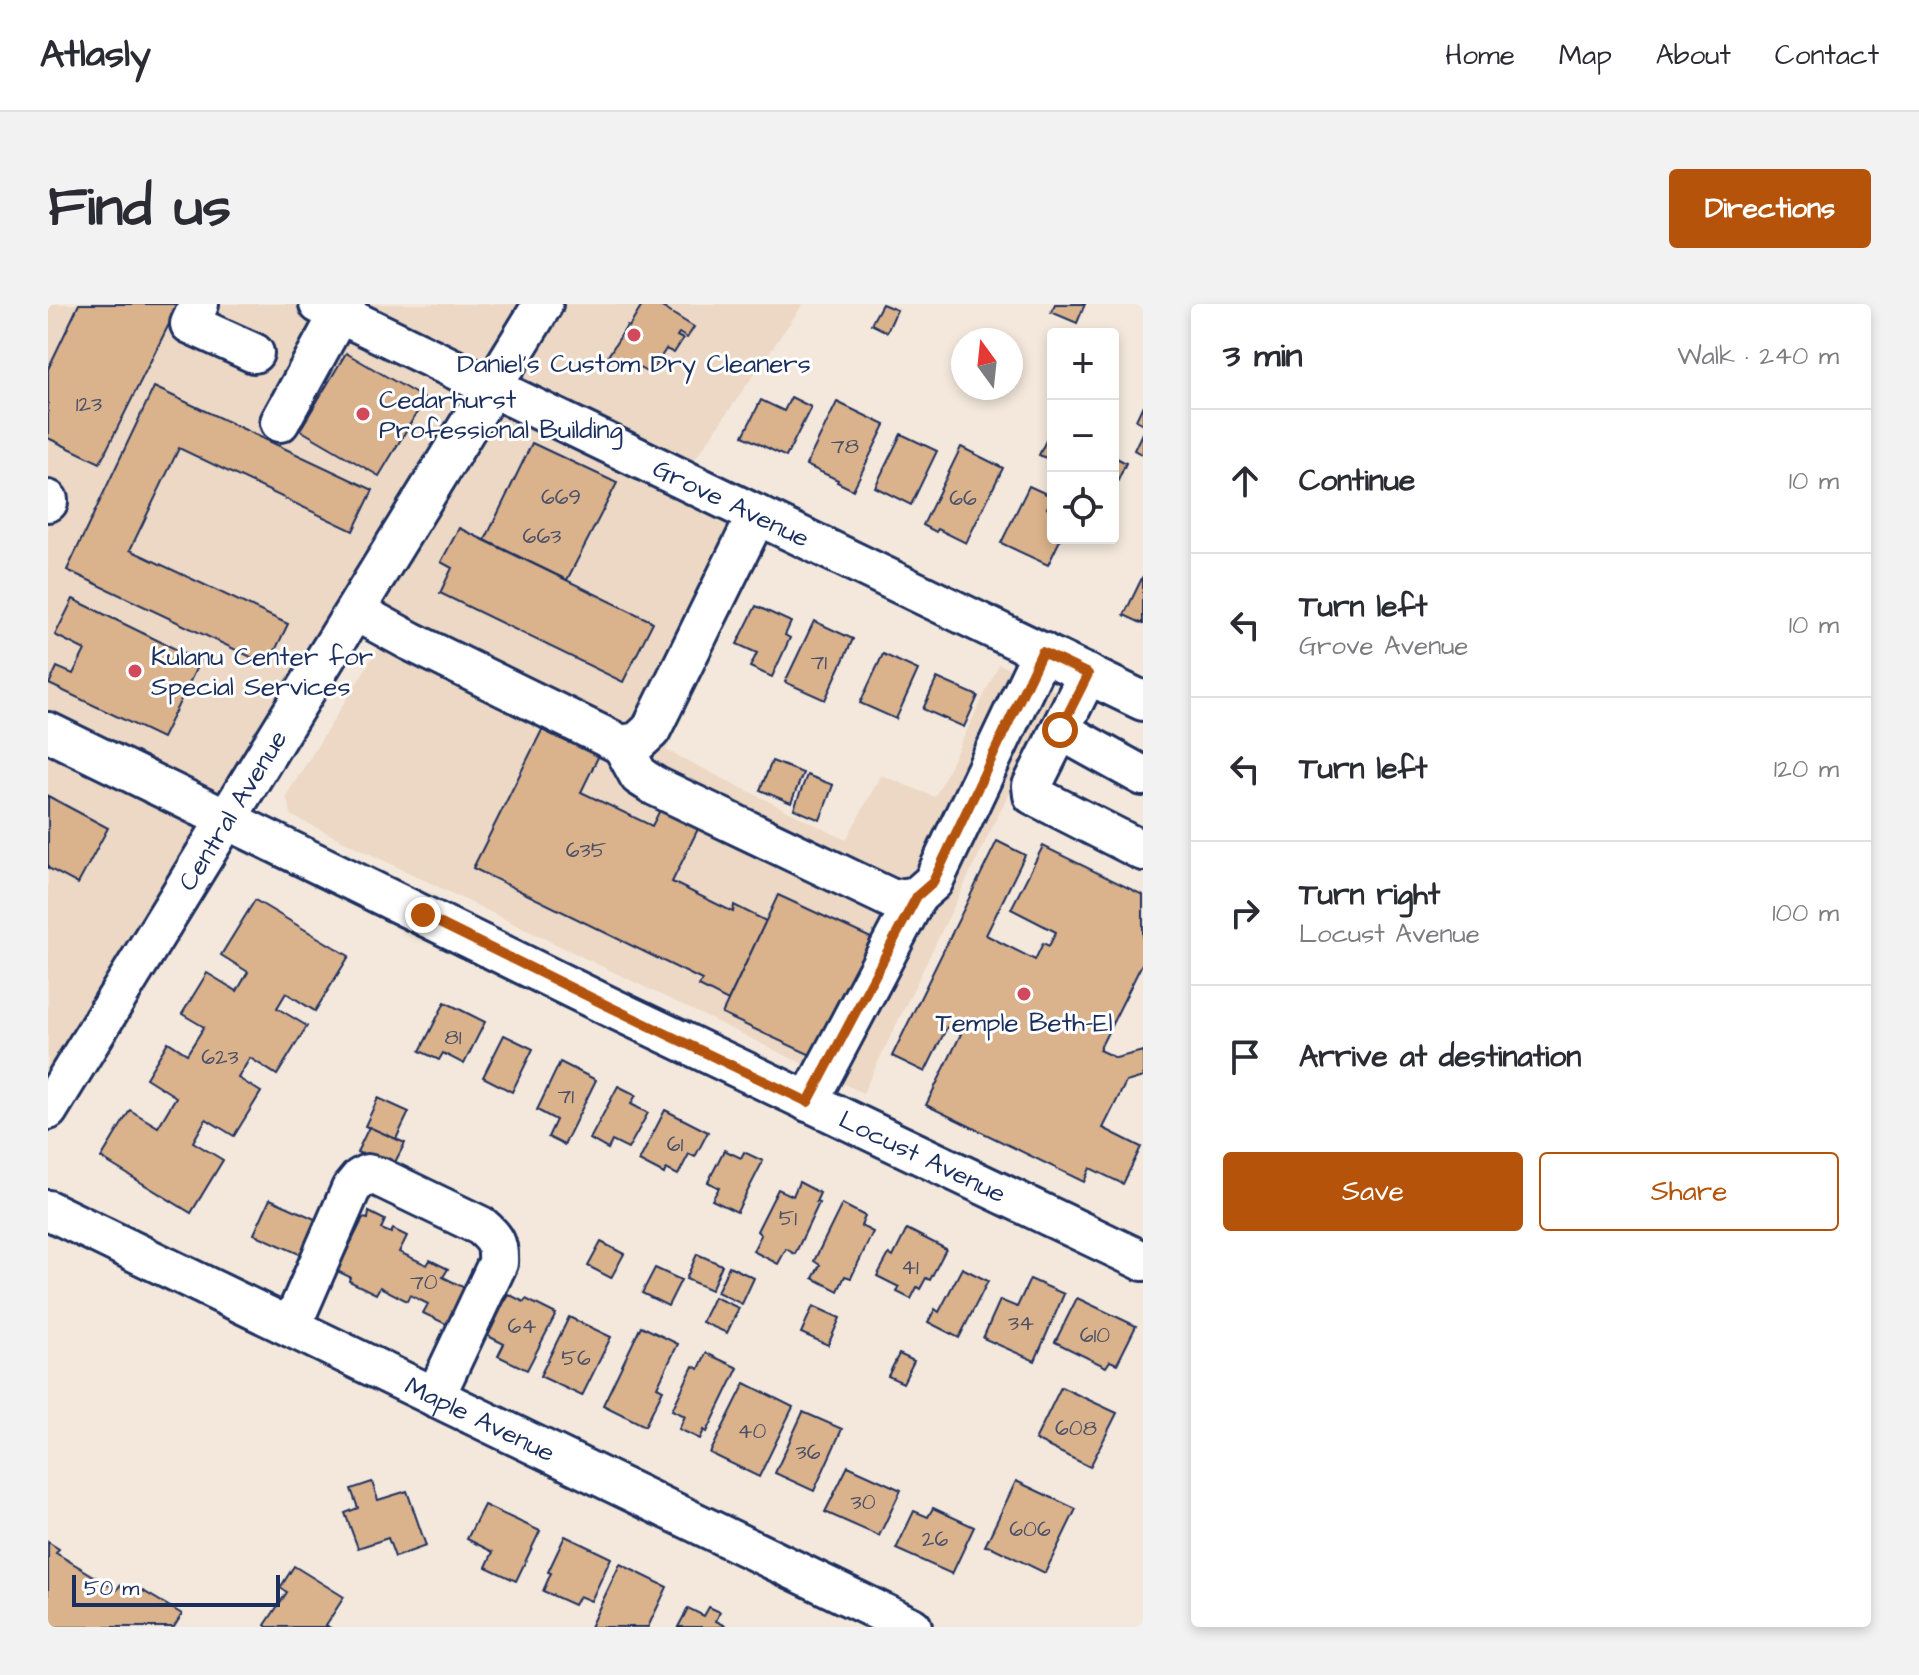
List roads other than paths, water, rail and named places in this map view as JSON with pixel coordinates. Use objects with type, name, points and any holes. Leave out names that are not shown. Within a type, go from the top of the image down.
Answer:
[{"type":"street","points":[[199,304],[190,324],[254,353]]},
{"type":"street","name":"Central Avenue","points":[[48,1110],[543,304]]},
{"type":"street","points":[[280,422],[329,309]]},
{"type":"street","name":"Grove Avenue","points":[[329,309],[1143,701]]},
{"type":"street","points":[[622,745],[638,742],[651,730],[757,515]]},
{"type":"street","points":[[355,611],[622,745],[639,776],[655,786],[894,900],[917,896]]},
{"type":"street","points":[[808,1102],[917,896],[933,882],[1042,652]]},
{"type":"street","points":[[1088,674],[1032,786],[1033,795],[1143,851]]},
{"type":"street","points":[[1060,730],[1143,776]]},
{"type":"street","name":"Locust Avenue","points":[[48,732],[593,999],[1143,1261]]},
{"type":"street","points":[[291,1327],[351,1189],[360,1178],[367,1174],[379,1177],[468,1219],[494,1237],[499,1249],[498,1263],[435,1397]]},
{"type":"street","name":"Maple Avenue","points":[[48,1210],[912,1627]]},
{"type":"place","name":"Daniel's Custom Dry Cleaners","points":[[634,335]]},
{"type":"place","name":"Cedarhurst Professional Building","points":[[363,414]]},
{"type":"place","name":"Kulanu Center for Special Services","points":[[135,671]]},
{"type":"place","name":"Temple Beth-El","points":[[1024,994]]}]
